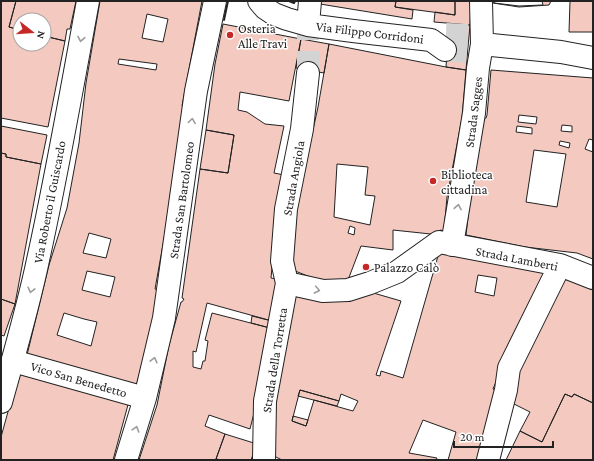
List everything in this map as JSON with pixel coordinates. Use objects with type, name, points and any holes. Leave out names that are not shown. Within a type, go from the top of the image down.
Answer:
[{"type":"street","name":"Via Roberto il Guiscardo","points":[[1,402],[38,262],[88,1]]},
{"type":"street","name":"Strada San Bartolomeo","points":[[126,460],[145,398],[164,318],[196,91],[215,1]]},
{"type":"street","name":"Via Filippo Corridoni","points":[[259,1],[265,8],[274,14],[308,25],[441,41]]},
{"type":"street","name":"Via Filippo Corridoni","points":[[308,25],[310,1]]},
{"type":"street","name":"Strada Sagges","points":[[446,244],[474,113],[478,68],[474,44],[482,1]]},
{"type":"street","points":[[474,44],[561,52],[593,58]]},
{"type":"street","name":"Strada Angiola","points":[[287,283],[282,261],[286,209],[302,129],[308,73]]},
{"type":"street","points":[[287,283],[323,291],[348,290],[397,272],[446,244]]},
{"type":"street","name":"Strada Lamberti","points":[[446,244],[560,265],[593,278]]},
{"type":"street","points":[[488,460],[506,390],[509,368],[560,265]]},
{"type":"street","name":"Strada della Torretta","points":[[264,460],[265,402],[287,283]]},
{"type":"street","name":"Vico San Benedetto","points":[[13,361],[145,398]]},
{"type":"building","points":[[1,1],[16,1],[9,27],[12,28],[12,52],[52,52],[52,38],[65,41],[48,127],[1,118]]},
{"type":"building","points":[[16,1],[76,1],[70,29],[67,29],[65,41],[52,38],[52,12],[13,12]]},
{"type":"building","points":[[100,1],[202,1],[182,106],[184,106],[155,289],[157,290],[153,322],[136,387],[27,355],[49,265],[67,208],[79,143],[86,83]],"holes":[[[147,14],[168,19],[163,42],[142,38]],[[119,59],[157,64],[156,70],[118,64]],[[89,233],[111,239],[106,258],[83,253]],[[87,271],[115,277],[110,297],[82,290]],[[64,313],[97,322],[91,346],[57,335]]]},
{"type":"building","points":[[320,1],[396,1],[395,7],[413,10],[412,19],[320,4]]},
{"type":"building","points":[[396,1],[455,1],[455,15],[395,7]]},
{"type":"building","points":[[455,1],[471,1],[470,25],[434,22],[435,12],[455,15]]},
{"type":"building","points":[[493,1],[551,1],[549,5],[519,7],[493,3]]},
{"type":"building","points":[[494,1],[542,1],[543,5],[519,6],[494,3]]},
{"type":"building","points":[[570,1],[593,1],[593,32],[569,32]]},
{"type":"building","points":[[12,16],[12,28],[9,27]]},
{"type":"building","points":[[223,24],[301,39],[289,101],[240,92],[238,110],[247,112],[265,124],[284,126],[274,173],[284,175],[275,236],[271,278],[277,279],[272,321],[207,303],[196,352],[193,351],[193,367],[201,369],[203,361],[205,361],[208,341],[205,340],[212,313],[270,328],[250,429],[209,415],[205,426],[225,434],[216,459],[220,460],[139,460],[157,405],[169,345],[181,302],[184,299],[182,298],[200,169],[228,173],[234,135],[206,130],[215,64]]},
{"type":"building","points":[[449,24],[470,25],[466,70],[446,67]]},
{"type":"building","points":[[301,39],[329,44],[324,73],[296,68]]},
{"type":"building","points":[[329,44],[466,70],[462,118],[447,197],[444,231],[440,230],[440,235],[393,230],[393,250],[361,246],[348,280],[318,280],[290,269],[296,208],[318,107]],"holes":[[[337,164],[368,167],[365,195],[375,196],[370,225],[334,217]],[[350,226],[355,228],[354,235],[348,233]]]},
{"type":"building","points":[[491,70],[593,78],[593,140],[589,139],[585,149],[593,152],[593,259],[577,253],[525,247],[466,235],[470,200],[484,119],[487,115]],"holes":[[[519,115],[537,117],[536,124],[518,122]],[[562,125],[572,126],[572,132],[561,131]],[[517,126],[532,128],[532,134],[516,132]],[[560,141],[570,143],[569,148],[559,145]],[[534,150],[566,154],[557,207],[526,202]]]},
{"type":"building","points":[[1,126],[47,135],[41,164],[6,157],[6,154],[1,153]]},
{"type":"building","points":[[206,130],[234,135],[228,173],[200,169]]},
{"type":"building","points":[[1,153],[6,154],[6,157],[41,164],[15,304],[1,299]]},
{"type":"building","points":[[440,249],[551,269],[503,365],[493,389],[499,392],[479,460],[448,460],[456,432],[423,420],[409,453],[437,458],[436,460],[282,460],[274,456],[272,415],[297,291],[370,292],[401,301],[376,375],[380,376],[381,371],[403,378]],"holes":[[[478,275],[497,278],[494,296],[475,292]],[[300,390],[339,401],[341,394],[358,401],[353,411],[314,400],[306,426],[292,421]]]},
{"type":"building","points":[[565,275],[593,284],[593,403],[574,394],[572,397],[565,394],[542,442],[520,431],[530,412],[514,404],[519,372]]},
{"type":"building","points":[[1,299],[15,304],[4,336],[1,335]]},
{"type":"building","points":[[252,316],[272,321],[270,328],[251,323]]},
{"type":"building","points":[[19,372],[129,401],[113,460],[1,460],[1,437]]},
{"type":"building","points":[[300,390],[339,401],[337,406],[298,396]]},
{"type":"building","points":[[565,394],[572,397],[574,394],[593,403],[593,460],[506,460],[520,431],[542,442]]},
{"type":"building","points":[[293,416],[308,420],[306,426],[292,421]]},
{"type":"building","points":[[225,434],[257,444],[251,460],[216,459]]},
{"type":"tunnel","points":[[308,25],[308,73]]},
{"type":"tunnel","points":[[446,34],[471,35]]},
{"type":"tunnel","points":[[445,50],[469,52]]},
{"type":"wall","points":[[224,20],[228,1]]},
{"type":"wall","points":[[289,1],[294,3],[295,1]]},
{"type":"place","name":"Osteria Alle Travi","points":[[230,35]]},
{"type":"place","name":"Biblioteca cittadina","points":[[433,181]]},
{"type":"place","name":"Palazzo Calò","points":[[366,267]]}]
